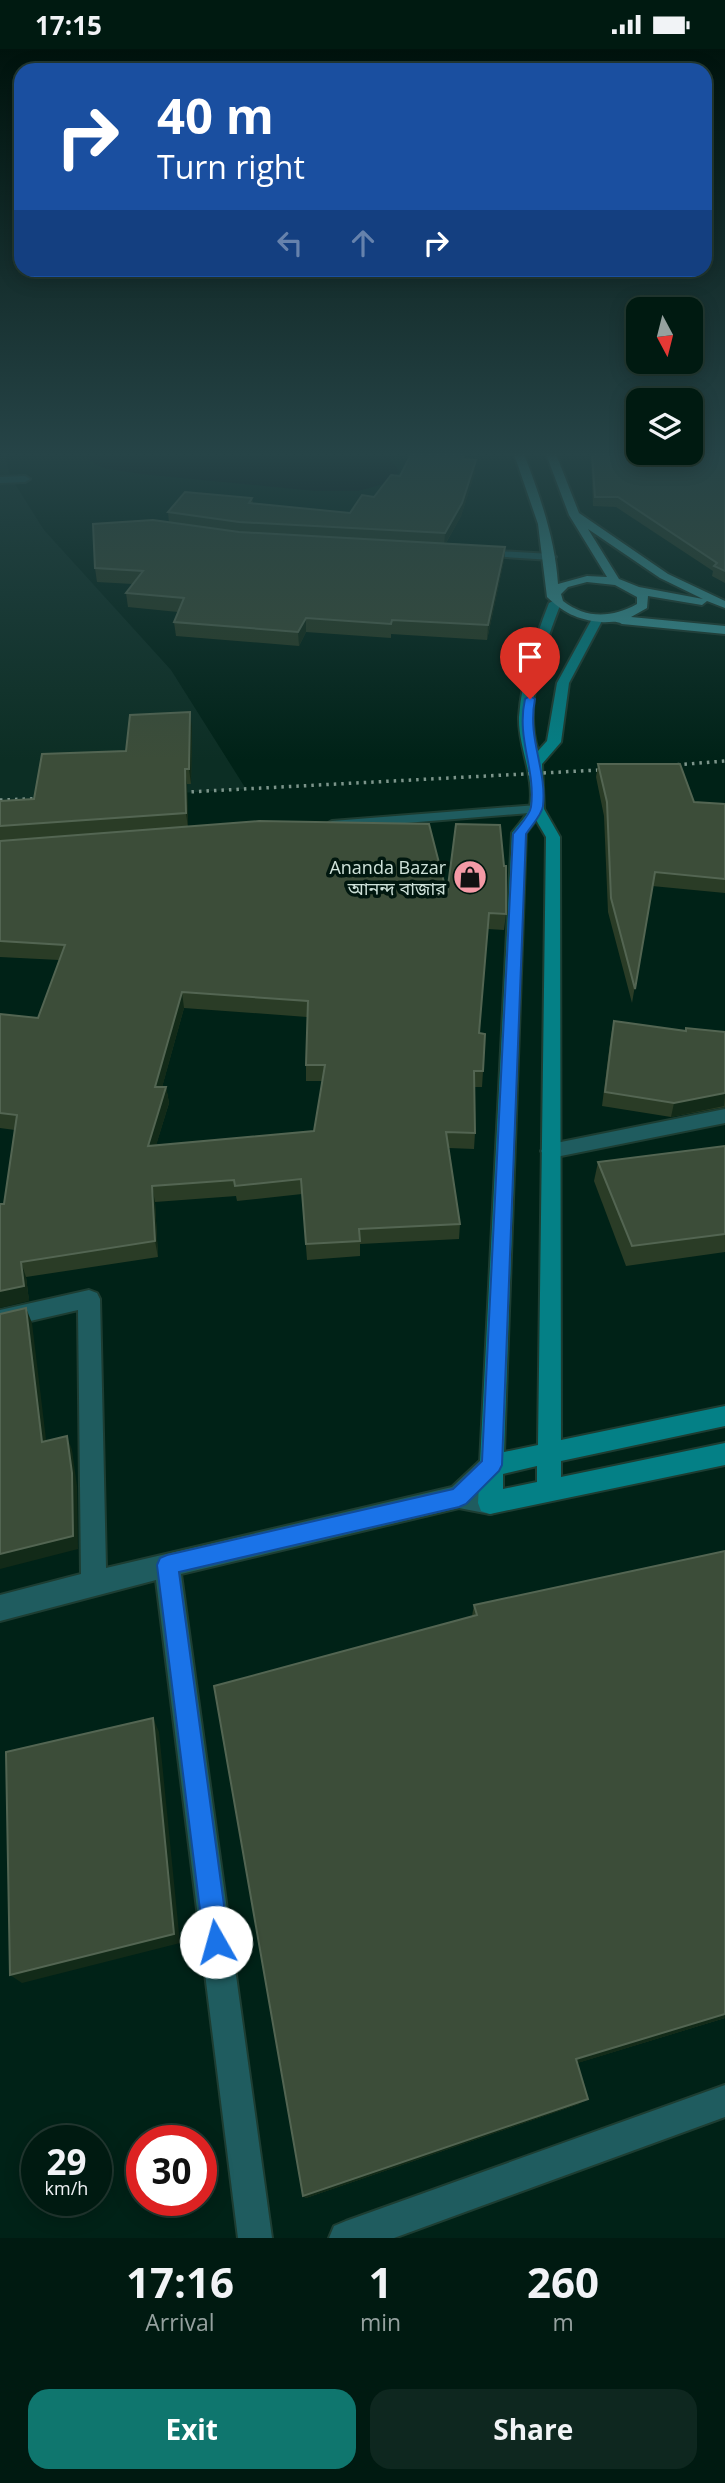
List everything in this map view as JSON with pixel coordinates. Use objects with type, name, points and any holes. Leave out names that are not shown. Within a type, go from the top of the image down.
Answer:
[{"type":"main road","points":[[600,556],[615,581]]},
{"type":"main road","points":[[635,556],[664,576],[725,606]]},
{"type":"main road","points":[[551,557],[554,600],[571,614],[725,630]]},
{"type":"main road","points":[[549,1490],[553,837],[537,809],[534,763],[527,740],[526,717],[538,646],[555,591],[561,585],[573,581],[615,581],[637,590],[725,606]]},
{"type":"main road","points":[[534,763],[554,742],[563,683],[604,619],[635,613],[643,606],[644,600],[637,590]]},
{"type":"main road","points":[[537,809],[519,834],[490,1503],[725,1454]]},
{"type":"main road","points":[[492,1465],[725,1416]]},
{"type":"street","points":[[534,556],[551,557]]},
{"type":"street","points":[[318,826],[537,809]]},
{"type":"street","points":[[551,1150],[725,1116]]},
{"type":"street","points":[[0,1319],[89,1299],[94,1584]]},
{"type":"street","points":[[459,1497],[492,1465]]},
{"type":"street","points":[[0,1608],[167,1565],[459,1497],[490,1503]]},
{"type":"street","points":[[167,1565],[256,2238]]},
{"type":"street","points":[[346,2238],[725,2101]]},
{"type":"shaded area","points":[[0,556],[68,556],[171,670],[246,789],[0,804]]},
{"type":"building","points":[[94,556],[503,556],[488,625],[392,620],[391,624],[306,618],[298,632],[174,622],[184,598],[126,593],[143,571],[95,568]]},
{"type":"building","points":[[707,556],[725,556],[725,571],[714,566],[717,563]]},
{"type":"building","points":[[190,712],[189,769],[185,769],[186,813],[0,826],[0,801],[34,799],[42,754],[126,751],[130,715]]},
{"type":"building","points":[[598,764],[680,764],[694,802],[725,804],[725,879],[655,872],[635,989],[611,898],[607,802]]},
{"type":"building","points":[[259,821],[429,824],[447,894],[456,824],[500,825],[506,866],[506,914],[489,913],[479,1033],[485,1034],[483,1071],[474,1071],[475,1133],[446,1132],[460,1224],[359,1229],[360,1241],[306,1244],[301,1179],[235,1186],[234,1180],[152,1186],[155,1241],[21,1262],[24,1286],[0,1291],[0,1204],[4,1204],[17,1115],[0,1113],[0,1014],[38,1018],[65,945],[0,941],[0,841]],"holes":[[[182,992],[308,1001],[306,1065],[325,1065],[314,1131],[148,1146],[166,1087],[155,1087]]]},
{"type":"building","points":[[614,1021],[686,1031],[686,1028],[725,1032],[725,1093],[674,1103],[605,1092]]},
{"type":"building","points":[[725,1146],[725,1234],[632,1246],[598,1162]]},
{"type":"building","points":[[26,1308],[42,1442],[67,1436],[72,1473],[73,1536],[0,1554],[0,1314]]},
{"type":"building","points":[[725,1551],[725,2014],[576,2059],[588,2099],[303,2196],[214,1686],[477,1615],[474,1605]]},
{"type":"building","points":[[153,1718],[174,1934],[10,1975],[6,1752]]},
{"type":"railway","points":[[662,766],[725,761]]},
{"type":"railway","points":[[169,793],[617,769]]},
{"type":"railway","points":[[0,800],[54,798]]},
{"type":"place","name":"Ananda Bazar আনন্দ বাজার","points":[[470,877]]},
{"type":"route","points":[[216,1942],[167,1565],[459,1497],[492,1465],[519,834],[537,809],[534,763],[527,740],[526,717],[530,699]]}]
